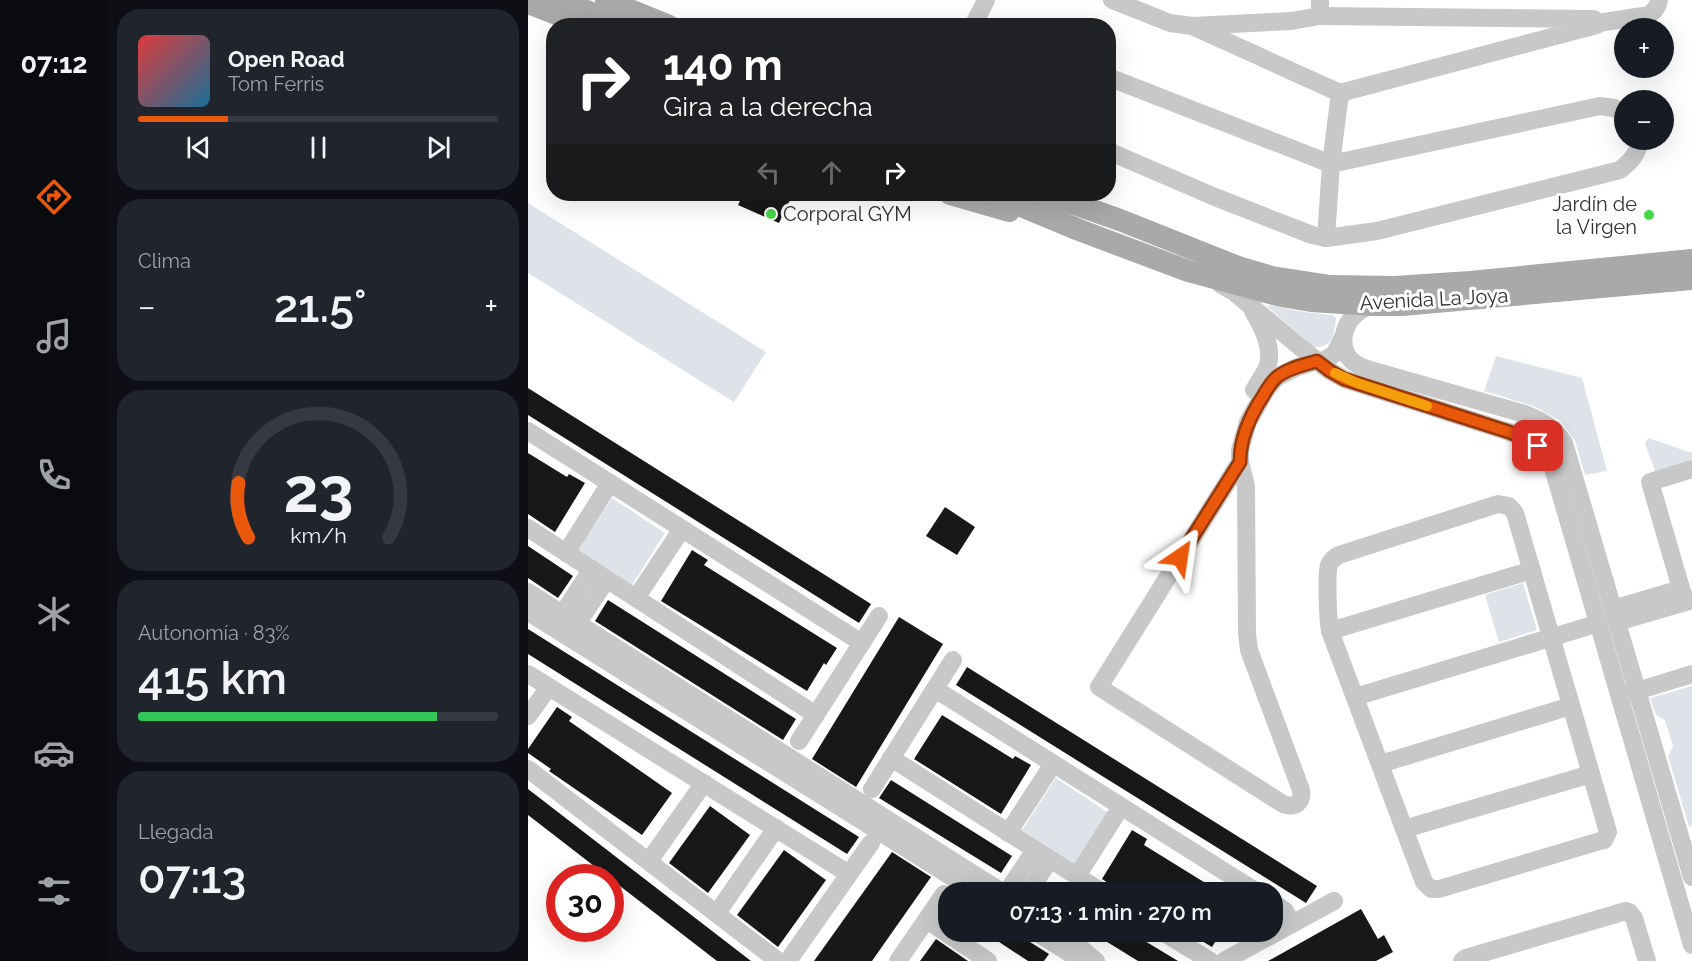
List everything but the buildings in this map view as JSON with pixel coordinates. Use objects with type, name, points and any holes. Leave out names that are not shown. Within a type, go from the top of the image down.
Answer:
[{"type":"main road","points":[[537,0],[534,12],[541,24]]},
{"type":"main road","points":[[560,0],[604,18]]},
{"type":"main road","points":[[606,0],[650,18]]},
{"type":"main road","points":[[528,3],[565,18]]},
{"type":"main road","points":[[975,201],[1079,230]]},
{"type":"main road","points":[[1009,201],[1079,230]]},
{"type":"main road","points":[[1066,201],[1120,220]]},
{"type":"main road","points":[[1079,201],[1120,220]]},
{"type":"main road","name":"Avenida La Joya","points":[[1120,220],[1239,267],[1272,277],[1330,286],[1395,287],[1655,273],[1692,279]]},
{"type":"main road","name":"Avenida La Joya","points":[[1079,230],[1188,271],[1281,296],[1311,301],[1373,305],[1402,305],[1655,273],[1692,260]]},
{"type":"main road","points":[[1655,273],[1692,253]]},
{"type":"main road","points":[[1655,273],[1692,285]]},
{"type":"street","points":[[979,18],[986,0]]},
{"type":"street","points":[[1112,0],[1170,23],[1192,26],[1292,21],[1320,8],[1594,19],[1598,23]]},
{"type":"street","points":[[1192,26],[1340,93],[1598,23],[1649,15],[1655,11],[1659,0]]},
{"type":"street","points":[[1116,79],[1331,164],[1600,106],[1614,108]]},
{"type":"street","points":[[1326,238],[1331,164],[1340,93]]},
{"type":"street","points":[[1116,154],[1226,201],[1312,235],[1326,238],[1377,231],[1620,170],[1632,161],[1638,150]]},
{"type":"street","points":[[1188,271],[1234,292],[1317,361],[1344,379],[1501,429],[1538,446],[1549,460],[1608,622]]},
{"type":"street","points":[[1247,302],[1262,328],[1269,354],[1268,366],[1238,419],[1237,438],[1240,456],[1246,486],[1247,633],[1249,650],[1301,790],[1302,796],[1299,802],[1289,806],[1099,687],[1240,456],[1251,414],[1272,382],[1283,373],[1326,359],[1335,353],[1354,315],[1373,305]]},
{"type":"street","points":[[1343,337],[1344,349],[1351,360],[1370,370],[1525,414],[1554,429],[1564,443],[1608,622],[1629,693],[1692,877]]},
{"type":"street","points":[[1501,429],[1505,409]]},
{"type":"street","points":[[528,431],[862,643]]},
{"type":"street","points":[[1355,697],[1553,643],[1608,622],[1686,597],[1650,482],[1692,470]]},
{"type":"street","points":[[566,553],[610,483]]},
{"type":"street","points":[[1498,504],[1509,506],[1515,513],[1607,828],[1608,832],[1604,840],[1439,889],[1428,887],[1424,882],[1330,631],[1328,568],[1334,558],[1498,504]]},
{"type":"street","points":[[528,528],[816,715]]},
{"type":"street","points":[[636,598],[682,529]]},
{"type":"street","points":[[1330,631],[1532,570]]},
{"type":"street","points":[[567,624],[599,574]]},
{"type":"street","points":[[528,592],[567,624],[961,882]]},
{"type":"street","points":[[528,612],[567,624],[986,882]]},
{"type":"street","points":[[799,741],[879,616]]},
{"type":"street","points":[[872,789],[953,660]]},
{"type":"street","points":[[528,674],[849,874]]},
{"type":"street","points":[[1629,693],[1692,674]]},
{"type":"street","points":[[528,716],[549,687]]},
{"type":"street","points":[[935,689],[1241,882]]},
{"type":"street","points":[[1629,693],[1692,945]]},
{"type":"street","points":[[1380,764],[1571,706]]},
{"type":"street","points":[[891,758],[1086,882]]},
{"type":"street","points":[[1008,833],[1053,764]]},
{"type":"street","points":[[528,769],[778,961]]},
{"type":"street","points":[[1404,829],[1591,774]]},
{"type":"street","points":[[649,861],[704,783]]},
{"type":"street","points":[[1077,876],[1121,807]]},
{"type":"street","points":[[717,913],[776,828]]},
{"type":"street","points":[[788,961],[871,843]]},
{"type":"street","points":[[1016,882],[1042,854]]},
{"type":"street","points":[[1032,882],[1042,854]]},
{"type":"street","points":[[1224,961],[1334,901]]},
{"type":"street","points":[[898,961],[938,903]]},
{"type":"street","points":[[1283,909],[1292,924]]},
{"type":"street","points":[[1462,961],[1626,911],[1634,918],[1647,961]]},
{"type":"street","points":[[927,920],[988,961]]},
{"type":"street","points":[[1052,942],[1078,958]]},
{"type":"street","points":[[1066,942],[1078,958]]},
{"type":"street","points":[[1179,942],[1210,961]]},
{"type":"shaded area","points":[[528,203],[766,352],[734,402],[528,273]]},
{"type":"shaded area","points":[[1268,305],[1332,315],[1336,318],[1331,339],[1325,345],[1314,347]]},
{"type":"shaded area","points":[[1496,356],[1582,378],[1607,471],[1585,475],[1575,441],[1560,420],[1533,406],[1484,391]]},
{"type":"shaded area","points":[[1648,438],[1692,453],[1692,465],[1657,476],[1645,444]]},
{"type":"shaded area","points":[[612,498],[665,533],[632,585],[578,550]]},
{"type":"shaded area","points":[[1523,583],[1537,630],[1499,642],[1485,595]]},
{"type":"shaded area","points":[[1692,686],[1692,826],[1689,827],[1668,756],[1673,746],[1665,720],[1656,715],[1650,698]]},
{"type":"shaded area","points":[[1056,778],[1109,813],[1075,865],[1022,830]]},
{"type":"slow traffic","points":[[1335,373],[1344,379],[1427,406]]},
{"type":"place","name":"Corporal GYM","points":[[771,214]]},
{"type":"place","name":"Jardín de la Virgen","points":[[1649,215]]},
{"type":"route","points":[[1180,557],[1240,462],[1242,440],[1251,414],[1272,382],[1283,373],[1317,361],[1344,379],[1509,432],[1538,446]]}]
